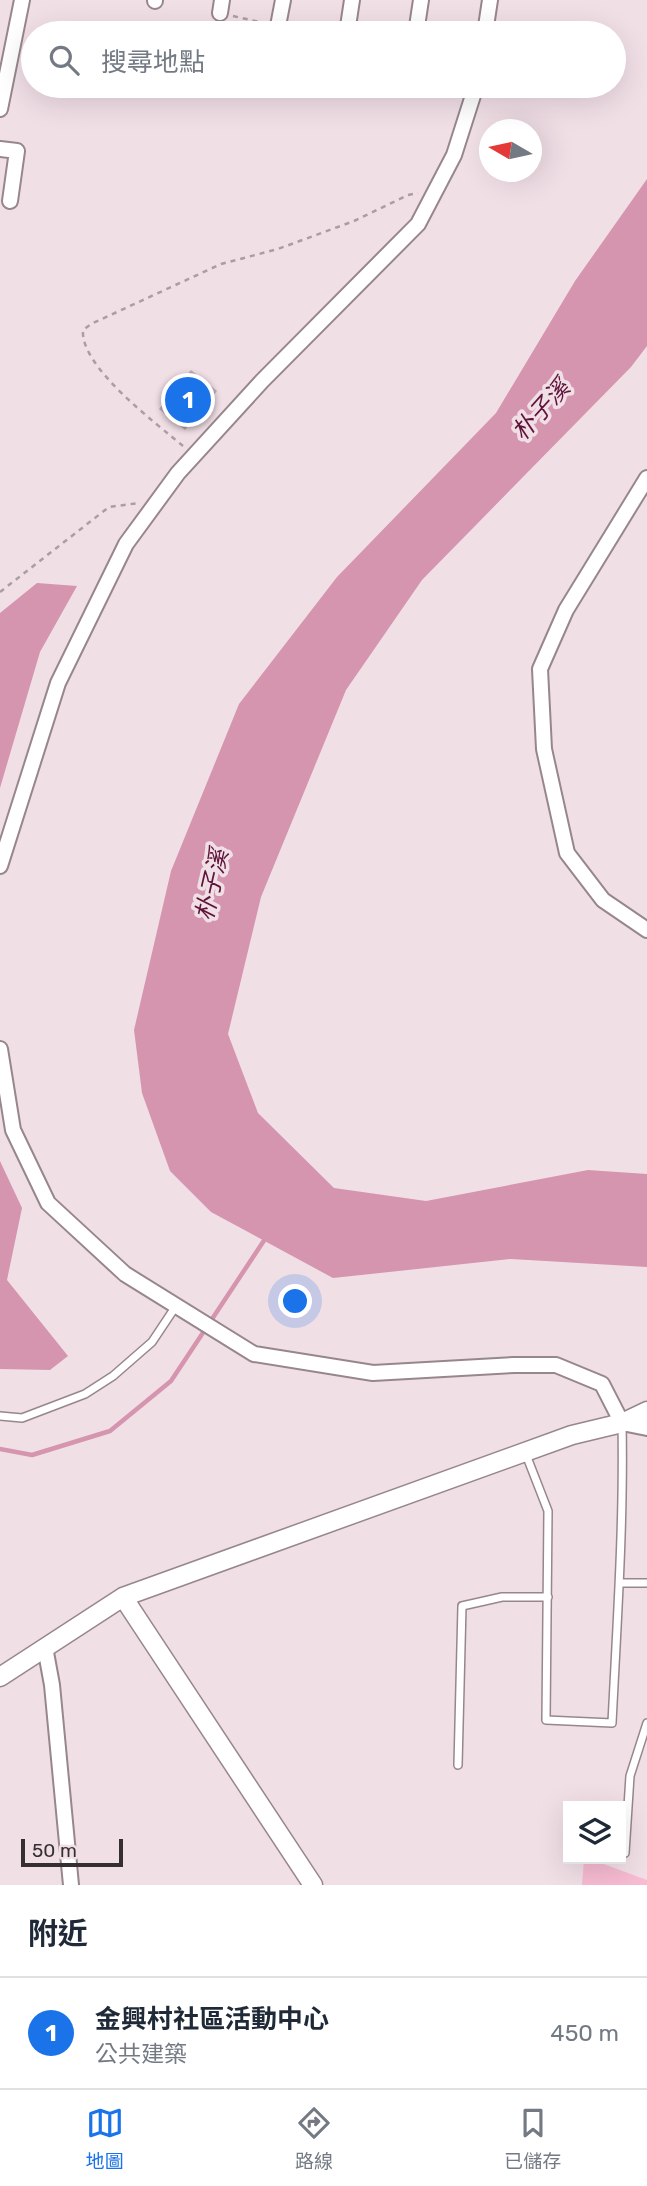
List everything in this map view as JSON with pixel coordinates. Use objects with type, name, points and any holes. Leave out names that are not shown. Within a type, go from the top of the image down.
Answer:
[{"type":"street","points":[[0,109],[22,0]]},
{"type":"street","points":[[279,21],[283,0]]},
{"type":"street","points":[[349,21],[352,0]]},
{"type":"street","points":[[418,21],[421,0]]},
{"type":"street","points":[[487,21],[490,0]]},
{"type":"street","points":[[0,866],[58,683],[126,544],[194,456],[262,381],[418,224],[454,155],[471,98]]},
{"type":"street","points":[[0,149],[17,152],[10,201]]},
{"type":"street","points":[[647,478],[566,610],[540,669],[544,749],[567,853],[603,900],[647,930]]},
{"type":"street","points":[[0,1049],[13,1130],[48,1203],[125,1274],[254,1354],[373,1373],[556,1365],[601,1384],[622,1423]]},
{"type":"street","points":[[0,1677],[123,1597],[572,1435],[622,1423],[647,1409]]},
{"type":"street","points":[[622,1423],[647,1428]]},
{"type":"street","points":[[123,1597],[310,1883]]},
{"type":"street","points":[[45,1647],[52,1685],[71,1885]]},
{"type":"lane","points":[[0,1416],[22,1418],[85,1394],[113,1376],[152,1342],[176,1306]]},
{"type":"lane","points":[[525,1452],[548,1511],[547,1720],[612,1723],[624,1484],[622,1423]]},
{"type":"lane","points":[[620,1583],[647,1583]]},
{"type":"lane","points":[[458,1765],[462,1606],[502,1597],[548,1597]]},
{"type":"lane","points":[[626,1834],[629,1776],[647,1723]]},
{"type":"path","points":[[221,6],[264,21]]},
{"type":"path","points":[[194,456],[102,373],[82,340],[83,330],[221,264],[278,249],[354,221],[408,195],[437,188]]},
{"type":"path","points":[[0,592],[108,508],[158,500]]},
{"type":"shaded area","points":[[584,1864],[604,1864],[647,1880],[647,1885],[582,1885]]},
{"type":"water","name":"朴子溪","points":[[647,179],[647,346],[631,367],[422,580],[346,690],[261,897],[228,1034],[258,1113],[334,1188],[426,1201],[588,1170],[647,1174],[647,1267],[511,1259],[333,1278],[211,1212],[170,1171],[142,1093],[134,1030],[171,871],[239,704],[337,577],[496,413],[575,281]]},
{"type":"water","points":[[37,583],[77,586],[40,652],[0,788],[0,613]]},
{"type":"water","points":[[0,1161],[22,1208],[7,1280],[68,1356],[50,1370],[0,1369]]},
{"type":"building","points":[[191,370],[217,391],[185,430],[159,409]]},
{"type":"waterway","points":[[0,1449],[32,1455],[110,1431],[171,1381],[267,1236]]},
{"type":"place","name":"金興村社區活動中心","points":[[188,400]]}]
